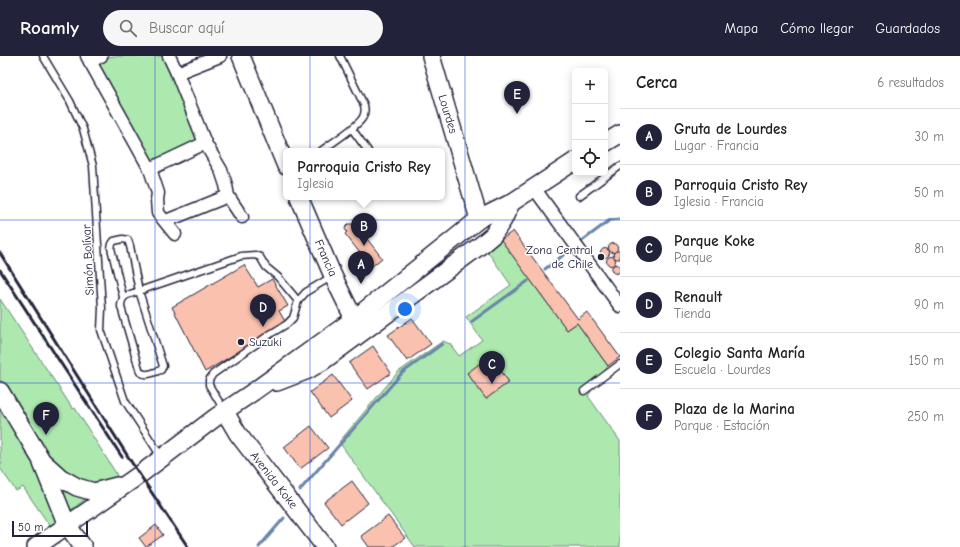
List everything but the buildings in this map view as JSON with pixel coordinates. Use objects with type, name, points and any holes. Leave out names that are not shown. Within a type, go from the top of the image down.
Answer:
[{"type":"main road","points":[[241,56],[283,159]]},
{"type":"main road","name":"Lourdes","points":[[431,56],[479,219]]},
{"type":"main road","points":[[608,141],[620,134]]},
{"type":"main road","points":[[36,547],[162,459],[216,417],[253,392],[354,318],[479,219],[511,203],[572,163]]},
{"type":"main road","name":"Francia","points":[[300,200],[333,276],[354,318]]},
{"type":"main road","points":[[253,392],[308,370],[323,361],[475,250],[493,235],[503,220],[511,203]]},
{"type":"main road","points":[[323,361],[326,354],[332,348],[354,330],[354,318]]},
{"type":"main road","points":[[0,391],[42,461],[67,525],[83,547]]},
{"type":"main road","name":"Avenida Koke","points":[[225,412],[238,434],[325,547]]},
{"type":"main road","points":[[42,461],[61,478],[77,487],[94,492],[118,486],[142,473]]},
{"type":"street","points":[[169,56],[205,143],[221,170],[228,196],[242,217]]},
{"type":"street","points":[[177,73],[220,56]]},
{"type":"street","points":[[92,58],[150,169],[158,193],[158,213],[175,234]]},
{"type":"street","points":[[150,169],[205,143]]},
{"type":"street","points":[[534,188],[620,306]]},
{"type":"street","points":[[166,221],[228,196]]},
{"type":"lane","name":"Simón Bolívar","points":[[43,56],[70,101],[83,130],[93,166],[102,308],[100,330],[125,401],[162,459]]},
{"type":"lane","points":[[325,148],[358,124],[363,117],[365,110],[364,104],[340,56]]},
{"type":"lane","points":[[352,128],[366,148]]},
{"type":"lane","points":[[580,196],[620,166]]},
{"type":"lane","points":[[124,239],[128,240],[139,291],[163,366],[161,370],[146,374],[142,374],[140,372],[121,307],[123,297],[111,248],[114,241],[124,239]]},
{"type":"lane","points":[[123,297],[241,256],[255,255],[260,257],[266,267],[278,277],[298,301]]},
{"type":"lane","points":[[225,412],[209,385],[208,380],[213,374],[287,324],[293,318],[298,301],[306,292],[333,276]]},
{"type":"lane","points":[[584,391],[620,364]]},
{"type":"green space","points":[[112,56],[165,56],[203,141],[151,167],[94,64]]},
{"type":"green space","points":[[500,238],[567,330],[577,323],[608,366],[588,396],[620,441],[620,547],[415,547],[339,442],[398,372],[443,341],[450,344],[459,356],[482,340],[466,317],[511,285],[485,248]]},
{"type":"green space","points":[[0,299],[73,409],[75,408],[117,475],[50,526],[23,487],[16,491],[0,468],[0,465],[2,464],[0,460]]},
{"type":"waterway","points":[[578,244],[610,220],[620,219]]},
{"type":"waterway","points":[[545,269],[574,247]]},
{"type":"waterway","points":[[471,322],[528,281]]},
{"type":"waterway","points":[[300,490],[402,373],[442,344]]},
{"type":"waterway","points":[[259,547],[284,518]]},
{"type":"railway","points":[[0,253],[132,463],[188,547]]},
{"type":"railway","points":[[0,270],[122,457]]},
{"type":"place","name":"Colegio Santa María","points":[[517,114]]},
{"type":"place","name":"Parroquia Cristo Rey","points":[[364,246]]},
{"type":"place","name":"Zona Central de Chile","points":[[601,257]]},
{"type":"place","name":"Gruta de Lourdes","points":[[361,284]]},
{"type":"place","name":"Renault","points":[[263,327]]},
{"type":"place","name":"Suzuki","points":[[241,342]]},
{"type":"place","name":"Parque Koke","points":[[492,384]]},
{"type":"place","name":"Plaza de la Marina","points":[[46,435]]}]
